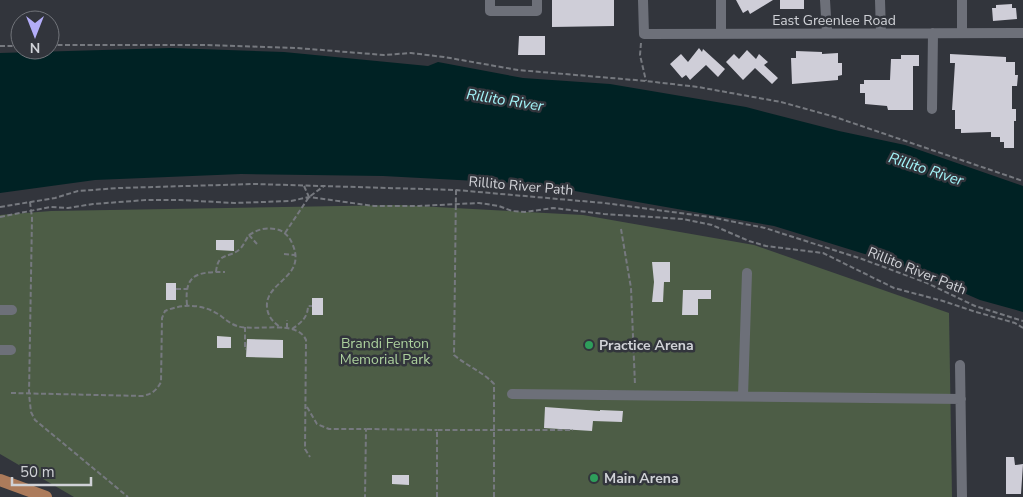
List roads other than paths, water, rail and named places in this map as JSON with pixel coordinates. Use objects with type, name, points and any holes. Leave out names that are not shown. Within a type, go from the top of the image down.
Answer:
[{"type":"main road","points":[[0,480],[46,497]]},
{"type":"street","points":[[490,0],[490,11],[537,10],[537,0]]},
{"type":"street","name":"East Greenlee Road","points":[[643,0],[644,34],[1023,33]]},
{"type":"street","points":[[721,0],[721,34]]},
{"type":"street","points":[[825,0],[827,33]]},
{"type":"street","points":[[880,0],[881,33]]},
{"type":"street","points":[[962,0],[962,33]]},
{"type":"street","points":[[932,109],[933,33]]},
{"type":"street","points":[[743,396],[747,273]]},
{"type":"street","points":[[0,310],[12,310]]},
{"type":"street","points":[[0,350],[11,350]]},
{"type":"street","points":[[960,365],[962,497]]},
{"type":"street","points":[[512,394],[960,399]]},
{"type":"water","name":"Rillito River","points":[[171,48],[284,52],[428,66],[438,62],[523,78],[610,84],[746,107],[839,131],[905,145],[1023,186],[1023,312],[980,300],[897,264],[774,226],[535,184],[383,176],[241,174],[95,180],[0,193],[0,53],[10,53],[10,60],[60,60],[60,51]]},
{"type":"place","name":"Practice Arena","points":[[589,345]]},
{"type":"place","name":"Main Arena","points":[[594,478]]},
{"type":"park label","name":"Brandi Fenton Memorial Park","points":[[385,352]]}]
